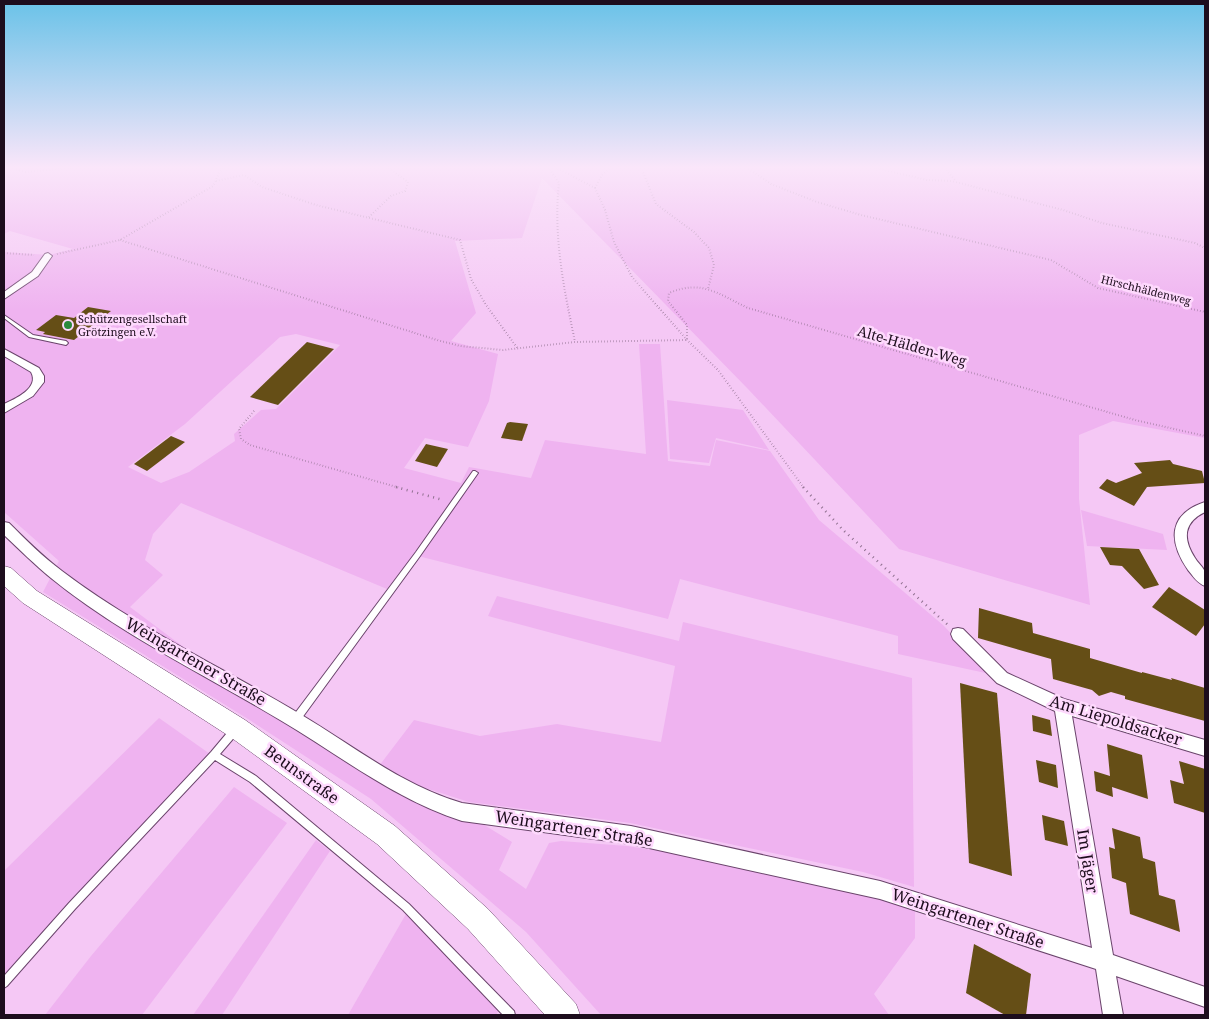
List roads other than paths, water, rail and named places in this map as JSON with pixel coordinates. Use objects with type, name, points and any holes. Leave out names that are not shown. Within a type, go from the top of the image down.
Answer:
[{"type":"main road","name":"Beunstraße","points":[[4,574],[30,597],[237,728],[386,835],[478,919],[565,1015]]},
{"type":"street","points":[[4,296],[29,279],[45,265],[48,256]]},
{"type":"street","points":[[4,353],[36,370],[40,379],[27,396],[4,409]]},
{"type":"street","points":[[1205,507],[1194,510],[1186,517],[1179,535],[1188,558],[1205,580]]},
{"type":"street","name":"Weingartener Straße","points":[[4,527],[57,575],[132,625],[295,720],[415,795],[438,806],[462,812],[631,835],[880,890],[1105,962],[1205,997]]},
{"type":"street","name":"Am Liepoldsacker","points":[[958,634],[1002,678],[1062,706],[1205,748]]},
{"type":"street","name":"Im Jäger","points":[[1062,706],[1113,1015]]},
{"type":"lane","points":[[4,316],[31,336],[66,343]]},
{"type":"lane","points":[[295,720],[475,473]]},
{"type":"lane","points":[[4,983],[72,906],[214,756],[237,728]]},
{"type":"lane","points":[[214,756],[253,779],[406,906],[510,1015]]},
{"type":"place","name":"Schützengesellschaft Grötzingen e.V.","points":[[68,325]]}]
